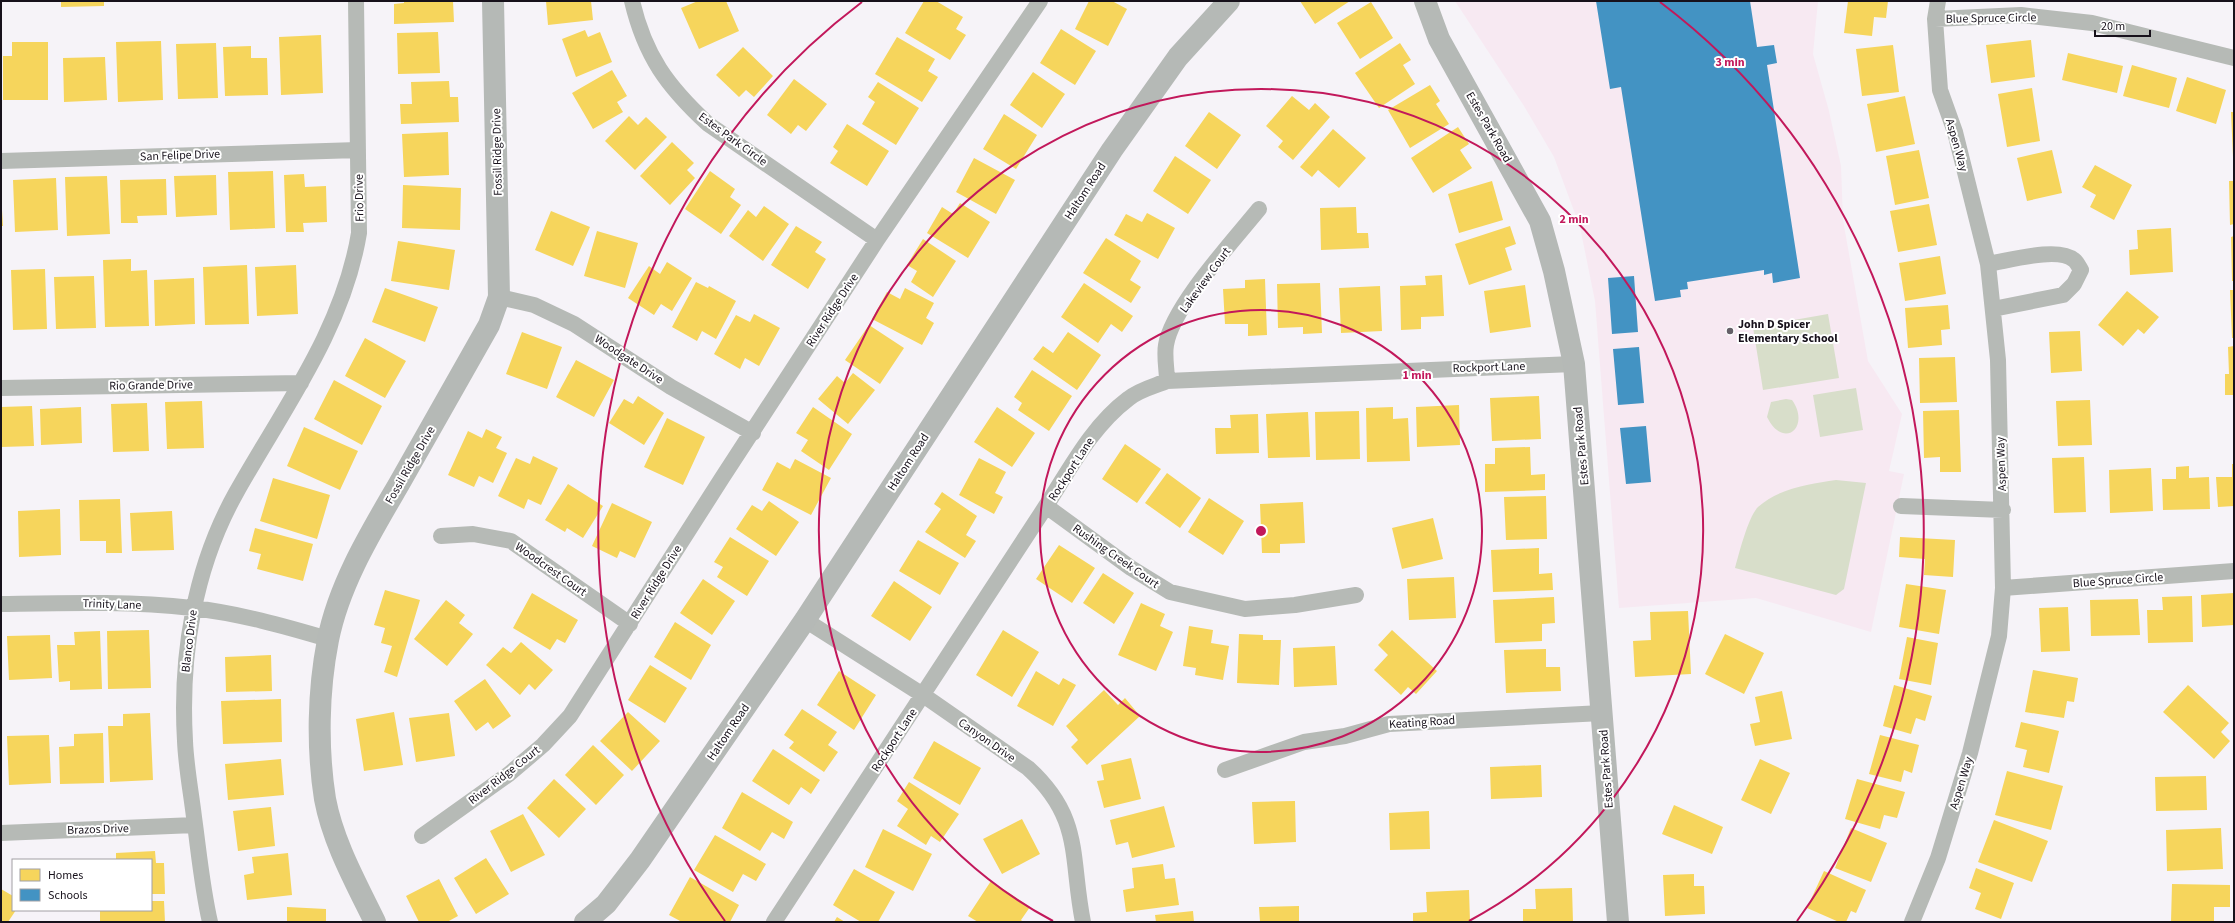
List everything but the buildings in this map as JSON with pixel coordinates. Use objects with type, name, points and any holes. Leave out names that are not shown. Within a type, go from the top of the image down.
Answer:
[{"type":"street","name":"Frio Drive","points":[[301,383],[327,336],[354,263],[359,233],[356,1]]},
{"type":"street","name":"Fossil Ridge Drive","points":[[375,922],[350,873],[326,800],[320,728],[322,690],[328,639],[338,606],[364,545],[489,325],[499,297],[493,1]]},
{"type":"street","name":"Estes Park Circle","points":[[632,1],[641,32],[650,55],[687,104],[714,128],[877,240]]},
{"type":"street","name":"River Ridge Drive","points":[[630,624],[722,478],[877,240],[1040,1]]},
{"type":"street","name":"Haltom Road","points":[[585,922],[606,904],[640,860],[805,620],[1112,150],[1178,57],[1229,1]]},
{"type":"street","name":"Estes Park Road","points":[[1425,1],[1439,40],[1540,221],[1554,271],[1574,364],[1618,922]]},
{"type":"street","name":"Aspen Way","points":[[1912,922],[1938,858],[1970,753],[1998,636],[2003,588],[2003,510],[1998,360],[1993,309],[1988,264],[1954,132],[1940,90],[1935,19],[1938,1]]},
{"type":"street","name":"Blue Spruce Circle","points":[[1935,19],[2021,15],[2092,23],[2234,58]]},
{"type":"street","name":"San Felipe Drive","points":[[1,161],[358,150]]},
{"type":"street","name":"Lakeview Court","points":[[1167,381],[1166,344],[1176,319],[1194,290],[1259,209]]},
{"type":"street","points":[[1988,264],[2050,254],[2064,255],[2075,260],[2081,270],[2074,284],[2063,295],[1993,309]]},
{"type":"street","name":"Woodgate Drive","points":[[499,297],[534,305],[574,324],[672,387],[753,432]]},
{"type":"street","name":"Rockport Lane","points":[[774,922],[1080,452],[1102,424],[1128,398],[1167,381],[1574,364]]},
{"type":"street","name":"Rio Grande Drive","points":[[1,388],[301,383]]},
{"type":"street","name":"Blanco Drive","points":[[210,922],[203,892],[185,742],[184,709],[192,608],[214,536],[236,494],[301,383]]},
{"type":"street","name":"Rushing Creek Court","points":[[1046,506],[1131,568],[1170,592],[1245,609],[1296,605],[1356,595]]},
{"type":"street","points":[[1901,506],[2003,510]]},
{"type":"street","name":"Woodcrest Court","points":[[441,536],[473,534],[511,541],[630,624]]},
{"type":"street","name":"Blue Spruce Circle","points":[[2003,588],[2234,571]]},
{"type":"street","name":"Trinity Lane","points":[[1,604],[67,602],[192,608],[274,624],[328,639]]},
{"type":"street","name":"Canyon Drive","points":[[805,620],[923,695],[1028,768],[1041,780],[1054,796],[1064,815],[1072,838],[1083,922]]},
{"type":"street","name":"River Ridge Court","points":[[422,836],[509,774],[543,745],[570,716],[630,624]]},
{"type":"street","name":"Keating Road","points":[[1225,770],[1304,742],[1345,736],[1389,724],[1602,713]]},
{"type":"street","name":"Brazos Drive","points":[[1,833],[195,825]]},
{"type":"shaded area","name":"John D Spicer Elementary School","points":[[1455,1],[1818,1],[1813,54],[1829,111],[1841,166],[1843,220],[1868,361],[1902,414],[1889,471],[1904,474],[1871,632],[1756,598],[1619,608],[1595,301],[1580,227],[1554,157],[1524,106]]},
{"type":"green space","points":[[1828,314],[1839,378],[1763,390],[1753,327]]},
{"type":"green space","points":[[1856,388],[1863,430],[1820,437],[1813,395]]},
{"type":"green space","points":[[1786,399],[1792,400],[1797,410],[1798,418],[1797,426],[1793,431],[1787,433],[1781,432],[1774,427],[1767,417],[1771,402]]},
{"type":"green space","points":[[1836,480],[1866,483],[1844,589],[1836,595],[1735,568],[1747,527],[1758,507],[1775,495],[1785,491],[1805,485]]},
{"type":"place","name":"John D Spicer Elementary School","points":[[1730,331]]}]
